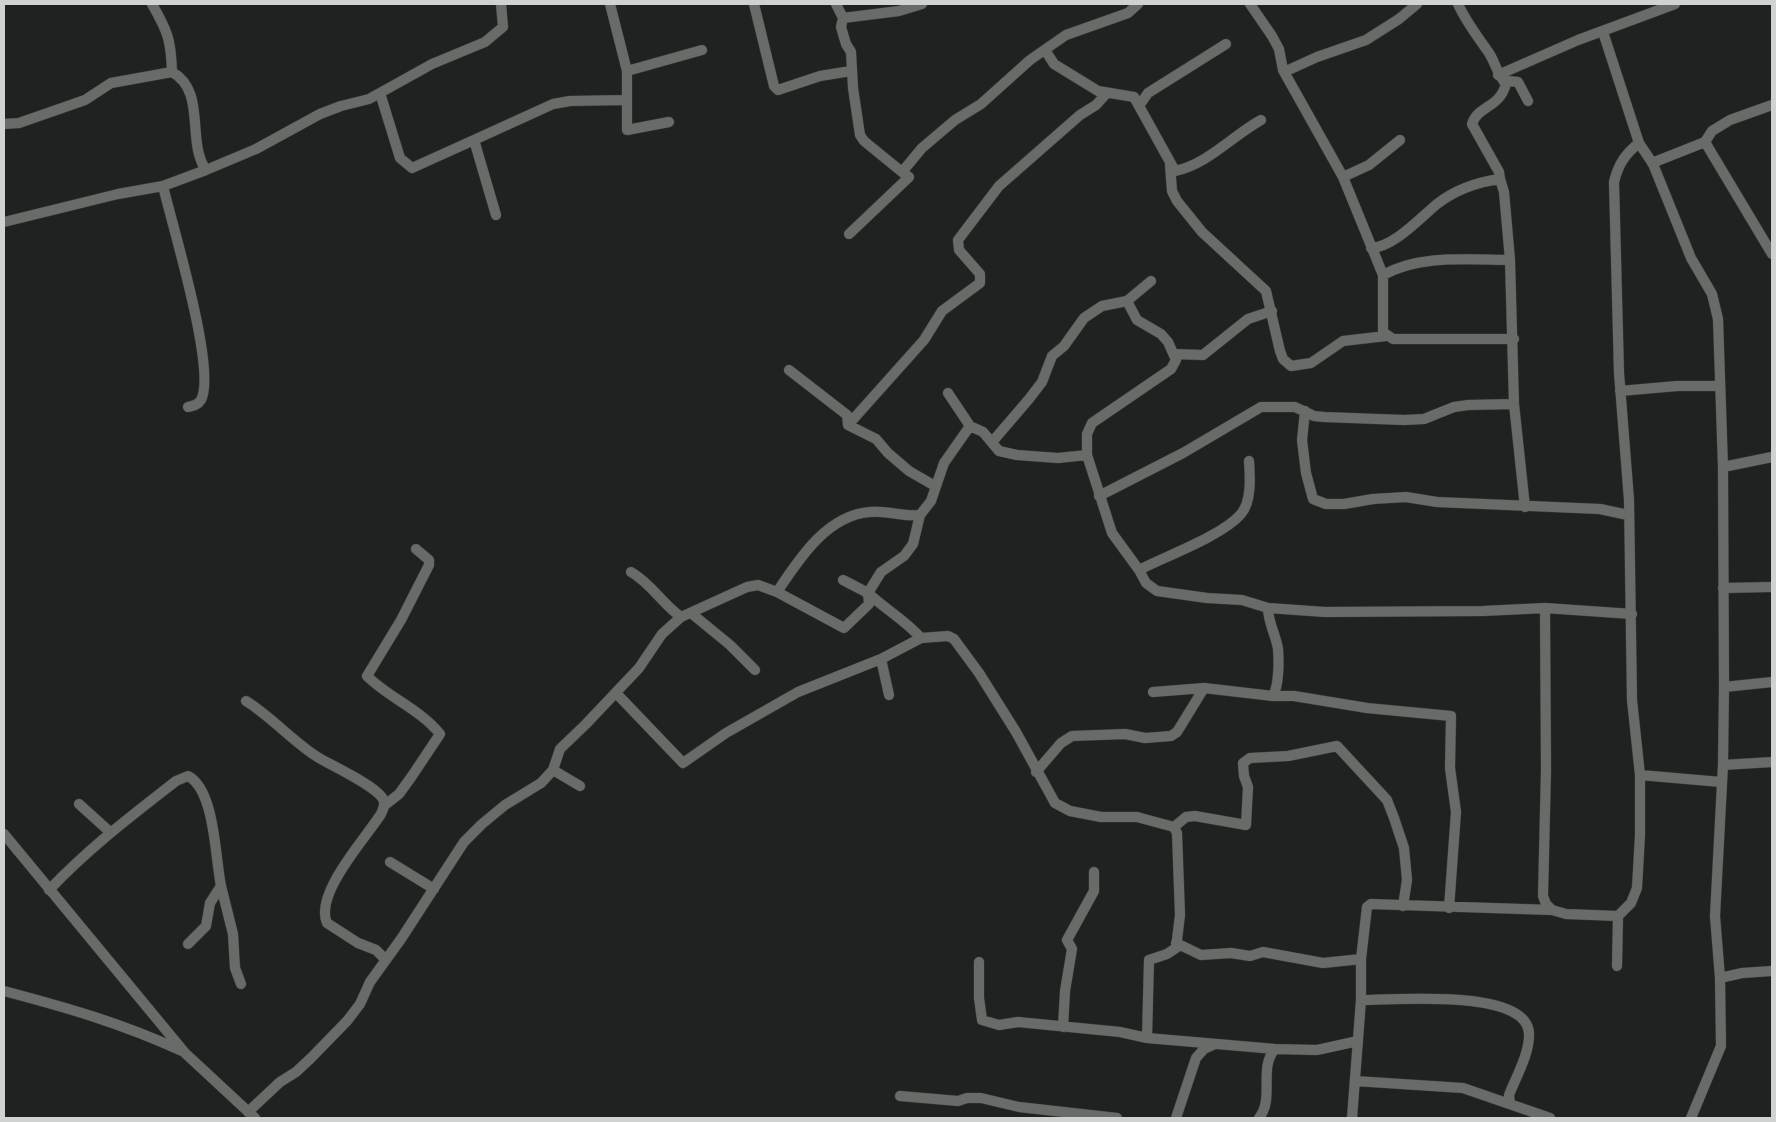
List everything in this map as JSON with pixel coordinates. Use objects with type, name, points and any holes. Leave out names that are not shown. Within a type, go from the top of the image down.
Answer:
[{"type":"street","points":[[152,4],[167,29],[171,42],[172,72]]},
{"type":"street","points":[[4,222],[118,194],[163,186],[256,149],[320,114],[341,106],[357,104],[432,64],[485,42],[503,26],[500,4]]},
{"type":"street","points":[[610,4],[627,71],[627,130],[669,122]]},
{"type":"street","points":[[754,4],[774,86],[778,90],[820,76],[851,71]]},
{"type":"street","points":[[836,4],[842,18],[841,27],[851,52],[851,71],[860,135],[864,141],[909,177],[849,234]]},
{"type":"street","points":[[842,18],[899,11],[922,4]]},
{"type":"street","points":[[902,172],[922,148],[948,125],[981,104],[1066,34],[1128,13],[1138,4]]},
{"type":"street","points":[[1250,4],[1279,49],[1284,72],[1343,177],[1383,275],[1383,332],[1386,336]]},
{"type":"street","points":[[1284,72],[1317,57],[1366,40],[1399,19],[1417,4]]},
{"type":"street","points":[[1498,75],[1578,40],[1675,4]]},
{"type":"street","points":[[1461,5],[1490,55],[1498,75],[1506,84]]},
{"type":"street","points":[[1603,32],[1639,144],[1652,163],[1691,258],[1712,294],[1718,320],[1723,467],[1724,687],[1723,765],[1715,916],[1720,978],[1720,1046],[1692,1118]]},
{"type":"street","points":[[1139,100],[1226,44]]},
{"type":"street","points":[[627,71],[702,50]]},
{"type":"street","points":[[1045,50],[1054,64],[1106,94],[1124,94],[1139,100],[1170,165],[1175,171],[1188,171],[1225,147],[1245,129],[1261,120]]},
{"type":"street","points":[[4,124],[19,123],[85,100],[102,87],[111,83],[172,72],[179,76],[190,93],[198,154],[206,170]]},
{"type":"street","points":[[1525,506],[1514,404],[1514,338],[1504,192],[1499,172],[1472,124],[1475,115],[1499,100],[1509,81],[1518,82],[1528,101]]},
{"type":"street","points":[[380,93],[400,158],[412,168],[553,104],[626,100]]},
{"type":"street","points":[[848,425],[924,340],[942,311],[980,283],[980,274],[959,250],[958,240],[999,186],[1080,115],[1096,105],[1106,94]]},
{"type":"street","points":[[1652,163],[1705,142],[1712,131],[1730,120],[1772,105]]},
{"type":"street","points":[[474,140],[496,215]]},
{"type":"street","points":[[1343,177],[1370,165],[1400,140]]},
{"type":"street","points":[[1705,142],[1772,254]]},
{"type":"street","points":[[1617,966],[1618,916],[1631,903],[1637,888],[1640,835],[1640,775],[1632,700],[1632,614],[1620,391],[1614,182],[1618,166],[1631,149],[1639,144]]},
{"type":"street","points":[[1170,165],[1172,191],[1177,201],[1202,232],[1266,291],[1280,351],[1283,359],[1291,366],[1311,363],[1343,341],[1386,336],[1393,339],[1514,338]]},
{"type":"street","points":[[1371,248],[1382,248],[1426,216],[1438,204],[1472,184],[1500,179]]},
{"type":"street","points":[[163,186],[195,316],[205,377],[202,397],[197,405],[188,407]]},
{"type":"street","points":[[1383,275],[1396,268],[1429,261],[1510,260]]},
{"type":"street","points":[[993,441],[1042,382],[1052,356],[1064,346],[1084,318],[1102,306],[1126,301],[1150,281]]},
{"type":"street","points":[[1126,301],[1137,320],[1160,334],[1174,354],[1175,363],[1171,369],[1092,423],[1087,434],[1088,455],[1099,496],[1112,533],[1139,570],[1146,583],[1157,591],[1207,598],[1242,600],[1268,608],[1325,612],[1483,611],[1545,608],[1632,614]]},
{"type":"street","points":[[1174,354],[1203,355],[1248,319],[1272,311]]},
{"type":"street","points":[[789,370],[846,415],[848,425]]},
{"type":"street","points":[[1620,391],[1677,386],[1719,386]]},
{"type":"street","points":[[948,393],[970,426],[983,432],[993,441],[999,451],[1017,455],[1058,458],[1088,455]]},
{"type":"street","points":[[1099,496],[1184,453],[1261,407],[1295,407],[1324,417],[1404,420],[1424,419],[1454,407],[1514,404]]},
{"type":"street","points":[[1305,411],[1302,440],[1306,473],[1313,500],[1326,504],[1344,504],[1373,499],[1406,497],[1437,502],[1600,509],[1628,515]]},
{"type":"street","points":[[848,425],[876,439],[888,453],[909,471],[936,486]]},
{"type":"street","points":[[4,834],[185,1053],[251,1115],[280,1082],[301,1067],[347,1021],[464,842],[505,805],[541,783],[552,770],[560,749],[639,668],[662,634],[686,615],[702,606],[720,600],[746,587],[758,584],[777,592],[844,628],[869,604],[868,593],[881,572],[904,556],[913,544],[920,515],[931,501],[944,463],[970,426]]},
{"type":"street","points":[[1723,467],[1772,458]]},
{"type":"street","points":[[1139,570],[1218,531],[1242,514],[1247,500],[1249,461]]},
{"type":"street","points":[[777,592],[798,561],[838,521],[868,512],[884,511],[898,516],[920,515]]},
{"type":"street","points":[[386,960],[376,950],[358,943],[327,923],[324,905],[337,874],[372,829],[385,806],[398,794],[412,776],[440,734],[426,719],[375,685],[367,676],[401,620],[429,565],[429,560],[416,549]]},
{"type":"street","points":[[631,572],[644,580],[672,611],[686,615],[730,645],[755,670]]},
{"type":"street","points":[[843,580],[868,593],[881,605],[906,621],[921,638]]},
{"type":"street","points":[[1723,588],[1772,587]]},
{"type":"street","points":[[1268,608],[1268,619],[1278,649],[1276,685],[1273,696]]},
{"type":"street","points":[[1545,608],[1546,770],[1543,896],[1546,904],[1552,910]]},
{"type":"street","points":[[616,693],[682,763],[726,733],[798,692],[881,659],[921,638],[948,636],[954,639],[979,673],[1016,732],[1036,772],[1055,803],[1070,811],[1101,818],[1137,817],[1174,827],[1177,833],[1180,915],[1176,943],[1172,952],[1149,960],[1147,1038]]},
{"type":"street","points":[[881,659],[889,695]]},
{"type":"street","points":[[1724,687],[1772,682]]},
{"type":"street","points":[[1036,772],[1062,743],[1072,736],[1125,734],[1145,738],[1171,736],[1177,732],[1204,688]]},
{"type":"street","points":[[1153,692],[1204,688],[1273,696],[1294,696],[1367,708],[1451,716],[1450,768],[1456,812],[1449,908]]},
{"type":"street","points":[[246,700],[266,714],[309,751],[355,777],[383,798],[385,806]]},
{"type":"street","points":[[1174,827],[1186,817],[1195,816],[1246,825],[1248,787],[1244,776],[1243,763],[1250,758],[1288,756],[1337,746],[1387,800],[1404,848],[1406,880],[1403,906]]},
{"type":"street","points":[[1723,765],[1772,762]]},
{"type":"street","points":[[552,770],[580,786]]},
{"type":"street","points":[[1640,775],[1721,782]]},
{"type":"street","points":[[50,890],[80,857],[110,832],[176,781],[188,776],[196,780],[207,800],[221,886],[234,934],[235,968],[242,984]]},
{"type":"street","points":[[78,804],[110,832]]},
{"type":"street","points":[[390,862],[434,889]]},
{"type":"street","points":[[1062,1027],[1065,991],[1072,949],[1067,940],[1094,891],[1094,872]]},
{"type":"street","points":[[188,944],[206,926],[210,903],[221,886]]},
{"type":"street","points":[[1352,1118],[1361,1000],[1361,959],[1367,907],[1371,904],[1552,910],[1566,914],[1618,916]]},
{"type":"street","points":[[1176,943],[1201,955],[1231,953],[1250,956],[1263,952],[1323,963],[1361,959]]},
{"type":"street","points":[[979,962],[979,998],[982,1020],[998,1025],[1018,1022],[1120,1032],[1147,1038],[1275,1049],[1316,1050],[1358,1041]]},
{"type":"street","points":[[1720,978],[1742,973],[1772,971]]},
{"type":"street","points":[[4,991],[86,1012],[135,1030],[185,1053]]},
{"type":"street","points":[[1361,1000],[1474,1000],[1511,1010],[1524,1019],[1529,1031],[1528,1046],[1509,1095],[1510,1103]]},
{"type":"street","points":[[1176,1118],[1196,1058],[1204,1049],[1216,1044]]},
{"type":"street","points":[[1259,1118],[1266,1109],[1267,1064],[1270,1055],[1275,1049]]},
{"type":"street","points":[[1355,1081],[1463,1088],[1549,1118]]},
{"type":"street","points":[[900,1096],[958,1101],[967,1098],[981,1098],[1019,1107],[1117,1118]]}]
